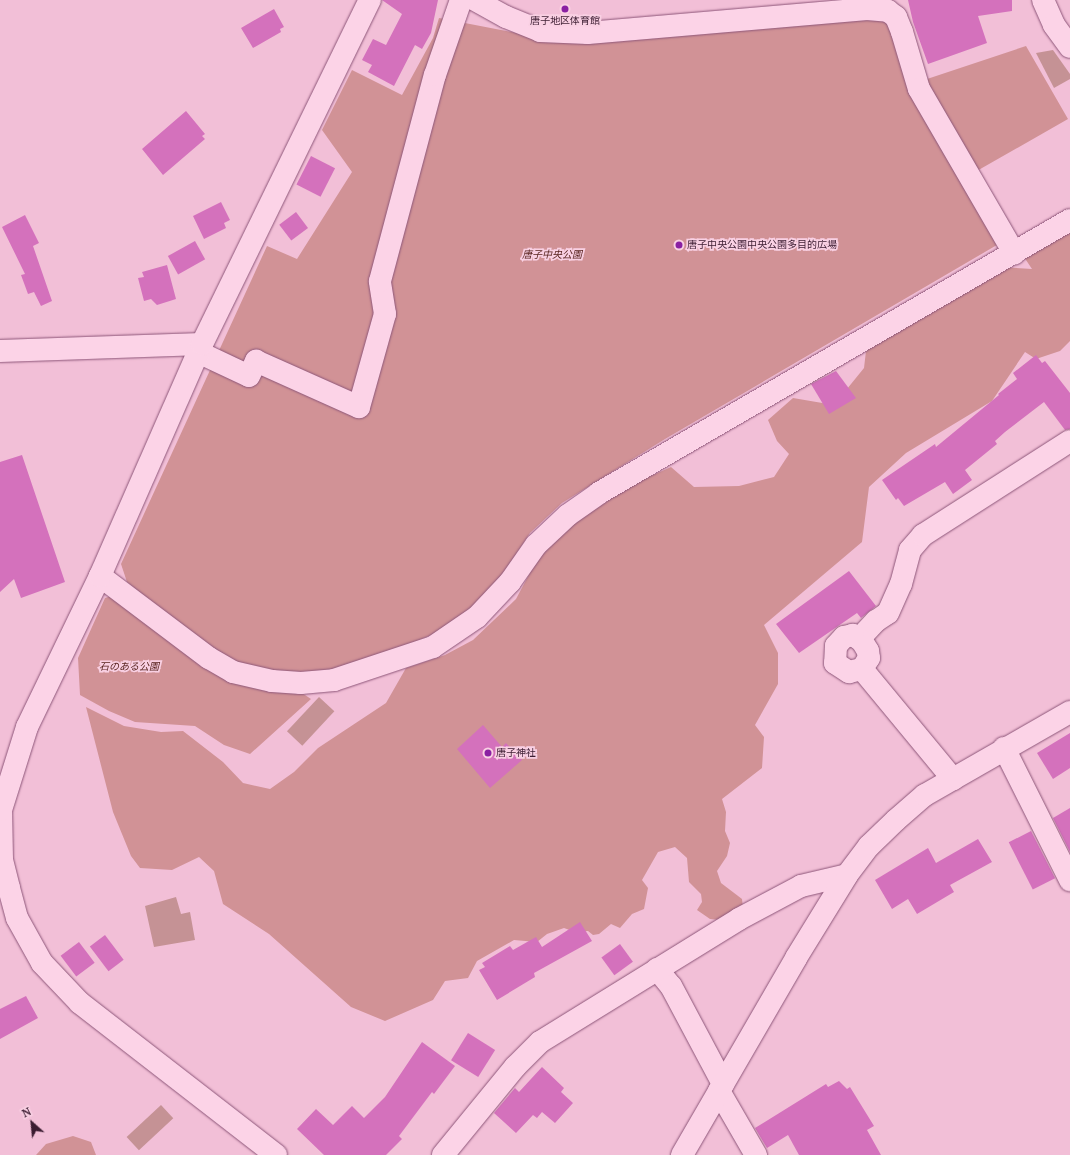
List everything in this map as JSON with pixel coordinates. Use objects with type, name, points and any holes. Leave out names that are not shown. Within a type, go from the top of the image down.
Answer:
[{"type":"street","points":[[276,1155],[80,1003],[42,963],[17,918],[2,860],[1,810],[3,788],[27,727],[100,576],[200,348],[370,0]]},
{"type":"street","points":[[0,351],[200,348],[249,376],[256,361],[359,407],[385,314],[380,281],[435,75],[461,0]]},
{"type":"street","points":[[475,0],[506,17],[540,31],[588,33],[867,9],[888,11],[896,17],[902,32],[919,89],[1014,253]]},
{"type":"street","points":[[1043,0],[1054,25],[1070,47]]},
{"type":"street","points":[[100,576],[209,658],[233,672],[272,682],[301,683],[334,680],[433,647],[477,617],[510,582],[536,545],[568,515],[599,493],[1070,220]]},
{"type":"street","points":[[859,638],[876,620],[888,613],[901,584],[910,550],[923,535],[1070,441]]},
{"type":"street","points":[[854,635],[859,638],[868,651],[869,658],[862,670],[850,672],[841,669],[835,663],[834,654],[836,646],[844,637],[854,635]]},
{"type":"street","points":[[862,670],[953,779]]},
{"type":"street","points":[[682,1155],[847,875],[869,846],[896,820],[925,796],[1004,748],[1070,712]]},
{"type":"street","points":[[1004,748],[1070,880]]},
{"type":"street","points":[[443,1155],[514,1067],[540,1042],[739,919],[801,886],[847,875]]},
{"type":"street","points":[[658,969],[671,986],[756,1155]]},
{"type":"green space","name":"唐子中央公園","points":[[886,16],[912,84],[1026,46],[1068,119],[975,172],[1014,235],[665,439],[562,503],[530,533],[503,574],[475,607],[441,631],[359,665],[306,676],[263,672],[232,662],[191,636],[127,582],[121,564],[267,246],[297,259],[352,172],[322,130],[352,70],[402,95],[433,38],[439,18],[527,35]]},
{"type":"green space","points":[[1070,231],[1070,341],[1060,351],[1036,359],[1025,352],[992,401],[906,453],[869,487],[862,542],[764,625],[778,653],[778,684],[755,725],[764,737],[762,768],[722,799],[726,812],[725,831],[730,843],[727,856],[717,871],[721,883],[742,899],[743,908],[721,920],[710,919],[697,910],[702,902],[701,894],[689,882],[687,858],[675,847],[658,852],[642,880],[648,888],[644,909],[632,914],[620,928],[611,924],[599,934],[593,935],[588,931],[575,932],[564,928],[547,934],[537,942],[514,940],[477,961],[468,978],[445,981],[433,1000],[385,1021],[351,1007],[269,934],[223,904],[214,871],[199,857],[172,870],[140,868],[131,856],[113,812],[86,707],[124,726],[161,732],[183,731],[223,762],[243,783],[270,789],[294,772],[318,748],[386,703],[406,668],[445,655],[473,640],[516,599],[550,535],[617,491],[671,467],[694,487],[739,486],[774,477],[789,454],[777,441],[768,420],[793,398],[834,405],[864,368],[866,351],[1001,267],[1032,269],[1024,257]]},
{"type":"green space","name":"石のある公園","points":[[115,595],[176,643],[302,693],[311,699],[250,754],[224,745],[195,726],[135,722],[109,711],[80,695],[78,658],[105,598]]},
{"type":"green space","points":[[73,1136],[91,1142],[96,1155],[36,1155],[46,1144]]},
{"type":"shaded area","points":[[1053,50],[1070,74],[1070,79],[1054,88],[1036,53]]},
{"type":"shaded area","points":[[319,697],[334,711],[302,746],[287,731]]},
{"type":"shaded area","points":[[176,897],[181,914],[190,912],[195,940],[154,947],[145,906]]},
{"type":"shaded area","points":[[161,1105],[173,1118],[139,1150],[127,1137]]},
{"type":"building","points":[[382,0],[438,0],[431,33],[422,49],[415,45],[394,86],[368,72],[372,65],[362,60],[373,39],[386,45],[402,14]]},
{"type":"building","points":[[908,0],[1012,0],[1012,11],[978,16],[987,43],[928,64],[913,22]]},
{"type":"building","points":[[274,9],[284,27],[280,29],[281,32],[253,48],[241,28]]},
{"type":"building","points":[[186,111],[205,134],[202,136],[205,139],[163,175],[142,149]]},
{"type":"building","points":[[311,156],[335,168],[321,197],[296,185]]},
{"type":"building","points":[[221,202],[230,220],[224,223],[226,228],[204,239],[193,216]]},
{"type":"building","points":[[296,212],[308,228],[291,241],[279,225]]},
{"type":"building","points":[[25,215],[39,243],[33,246],[52,301],[41,306],[34,292],[28,294],[21,275],[25,274],[2,227]]},
{"type":"building","points":[[195,241],[205,259],[178,274],[168,256]]},
{"type":"building","points":[[167,265],[176,299],[157,305],[151,299],[144,301],[138,278],[144,277],[142,272]]},
{"type":"building","points":[[1036,355],[1042,363],[1045,361],[1070,393],[1070,429],[1065,430],[1044,402],[1005,432],[995,441],[997,444],[965,470],[972,480],[953,494],[945,482],[904,506],[898,498],[896,500],[882,480],[935,444],[936,447],[1017,379],[1013,373]]},
{"type":"building","points":[[836,371],[856,398],[829,414],[811,384]]},
{"type":"building","points":[[22,455],[65,582],[21,598],[14,579],[0,592],[0,462]]},
{"type":"building","points":[[849,571],[876,606],[861,618],[857,613],[799,653],[776,624]]},
{"type":"building","name":"唐子神社","points":[[483,725],[502,747],[506,743],[522,760],[490,788],[457,749]]},
{"type":"building","points":[[1070,733],[1070,768],[1053,779],[1037,753]]},
{"type":"building","points":[[1070,808],[1070,852],[1053,818]]},
{"type":"building","points":[[1031,831],[1055,878],[1033,890],[1009,842]]},
{"type":"building","points":[[978,839],[992,862],[950,885],[954,892],[917,914],[908,899],[892,909],[875,880],[928,848],[936,863]]},
{"type":"building","points":[[580,922],[592,941],[534,973],[535,977],[497,1000],[479,970],[485,967],[482,963],[510,946],[513,950],[536,937],[542,947]]},
{"type":"building","points":[[105,935],[124,960],[108,971],[90,946]]},
{"type":"building","points":[[79,942],[95,963],[76,977],[61,956]]},
{"type":"building","points":[[620,944],[633,962],[614,975],[601,958]]},
{"type":"building","points":[[26,996],[38,1018],[0,1039],[0,1009]]},
{"type":"building","points":[[468,1033],[495,1050],[478,1077],[451,1060]]},
{"type":"building","points":[[422,1042],[455,1066],[434,1094],[432,1092],[399,1136],[402,1139],[386,1155],[324,1155],[297,1129],[316,1109],[333,1125],[352,1106],[364,1118],[385,1097]]},
{"type":"building","points":[[542,1067],[564,1088],[561,1092],[573,1103],[555,1123],[542,1112],[537,1118],[533,1115],[516,1133],[494,1113],[515,1088],[519,1092]]},
{"type":"building","points":[[839,1081],[847,1089],[850,1087],[874,1126],[867,1130],[881,1155],[799,1155],[788,1135],[767,1148],[755,1128],[826,1084],[828,1087]]},
{"type":"place","name":"唐子地区体育館","points":[[565,9]]},
{"type":"place","name":"唐子中央公園中央公園多目的広場","points":[[679,245]]},
{"type":"place","name":"唐子神社","points":[[488,753]]}]
